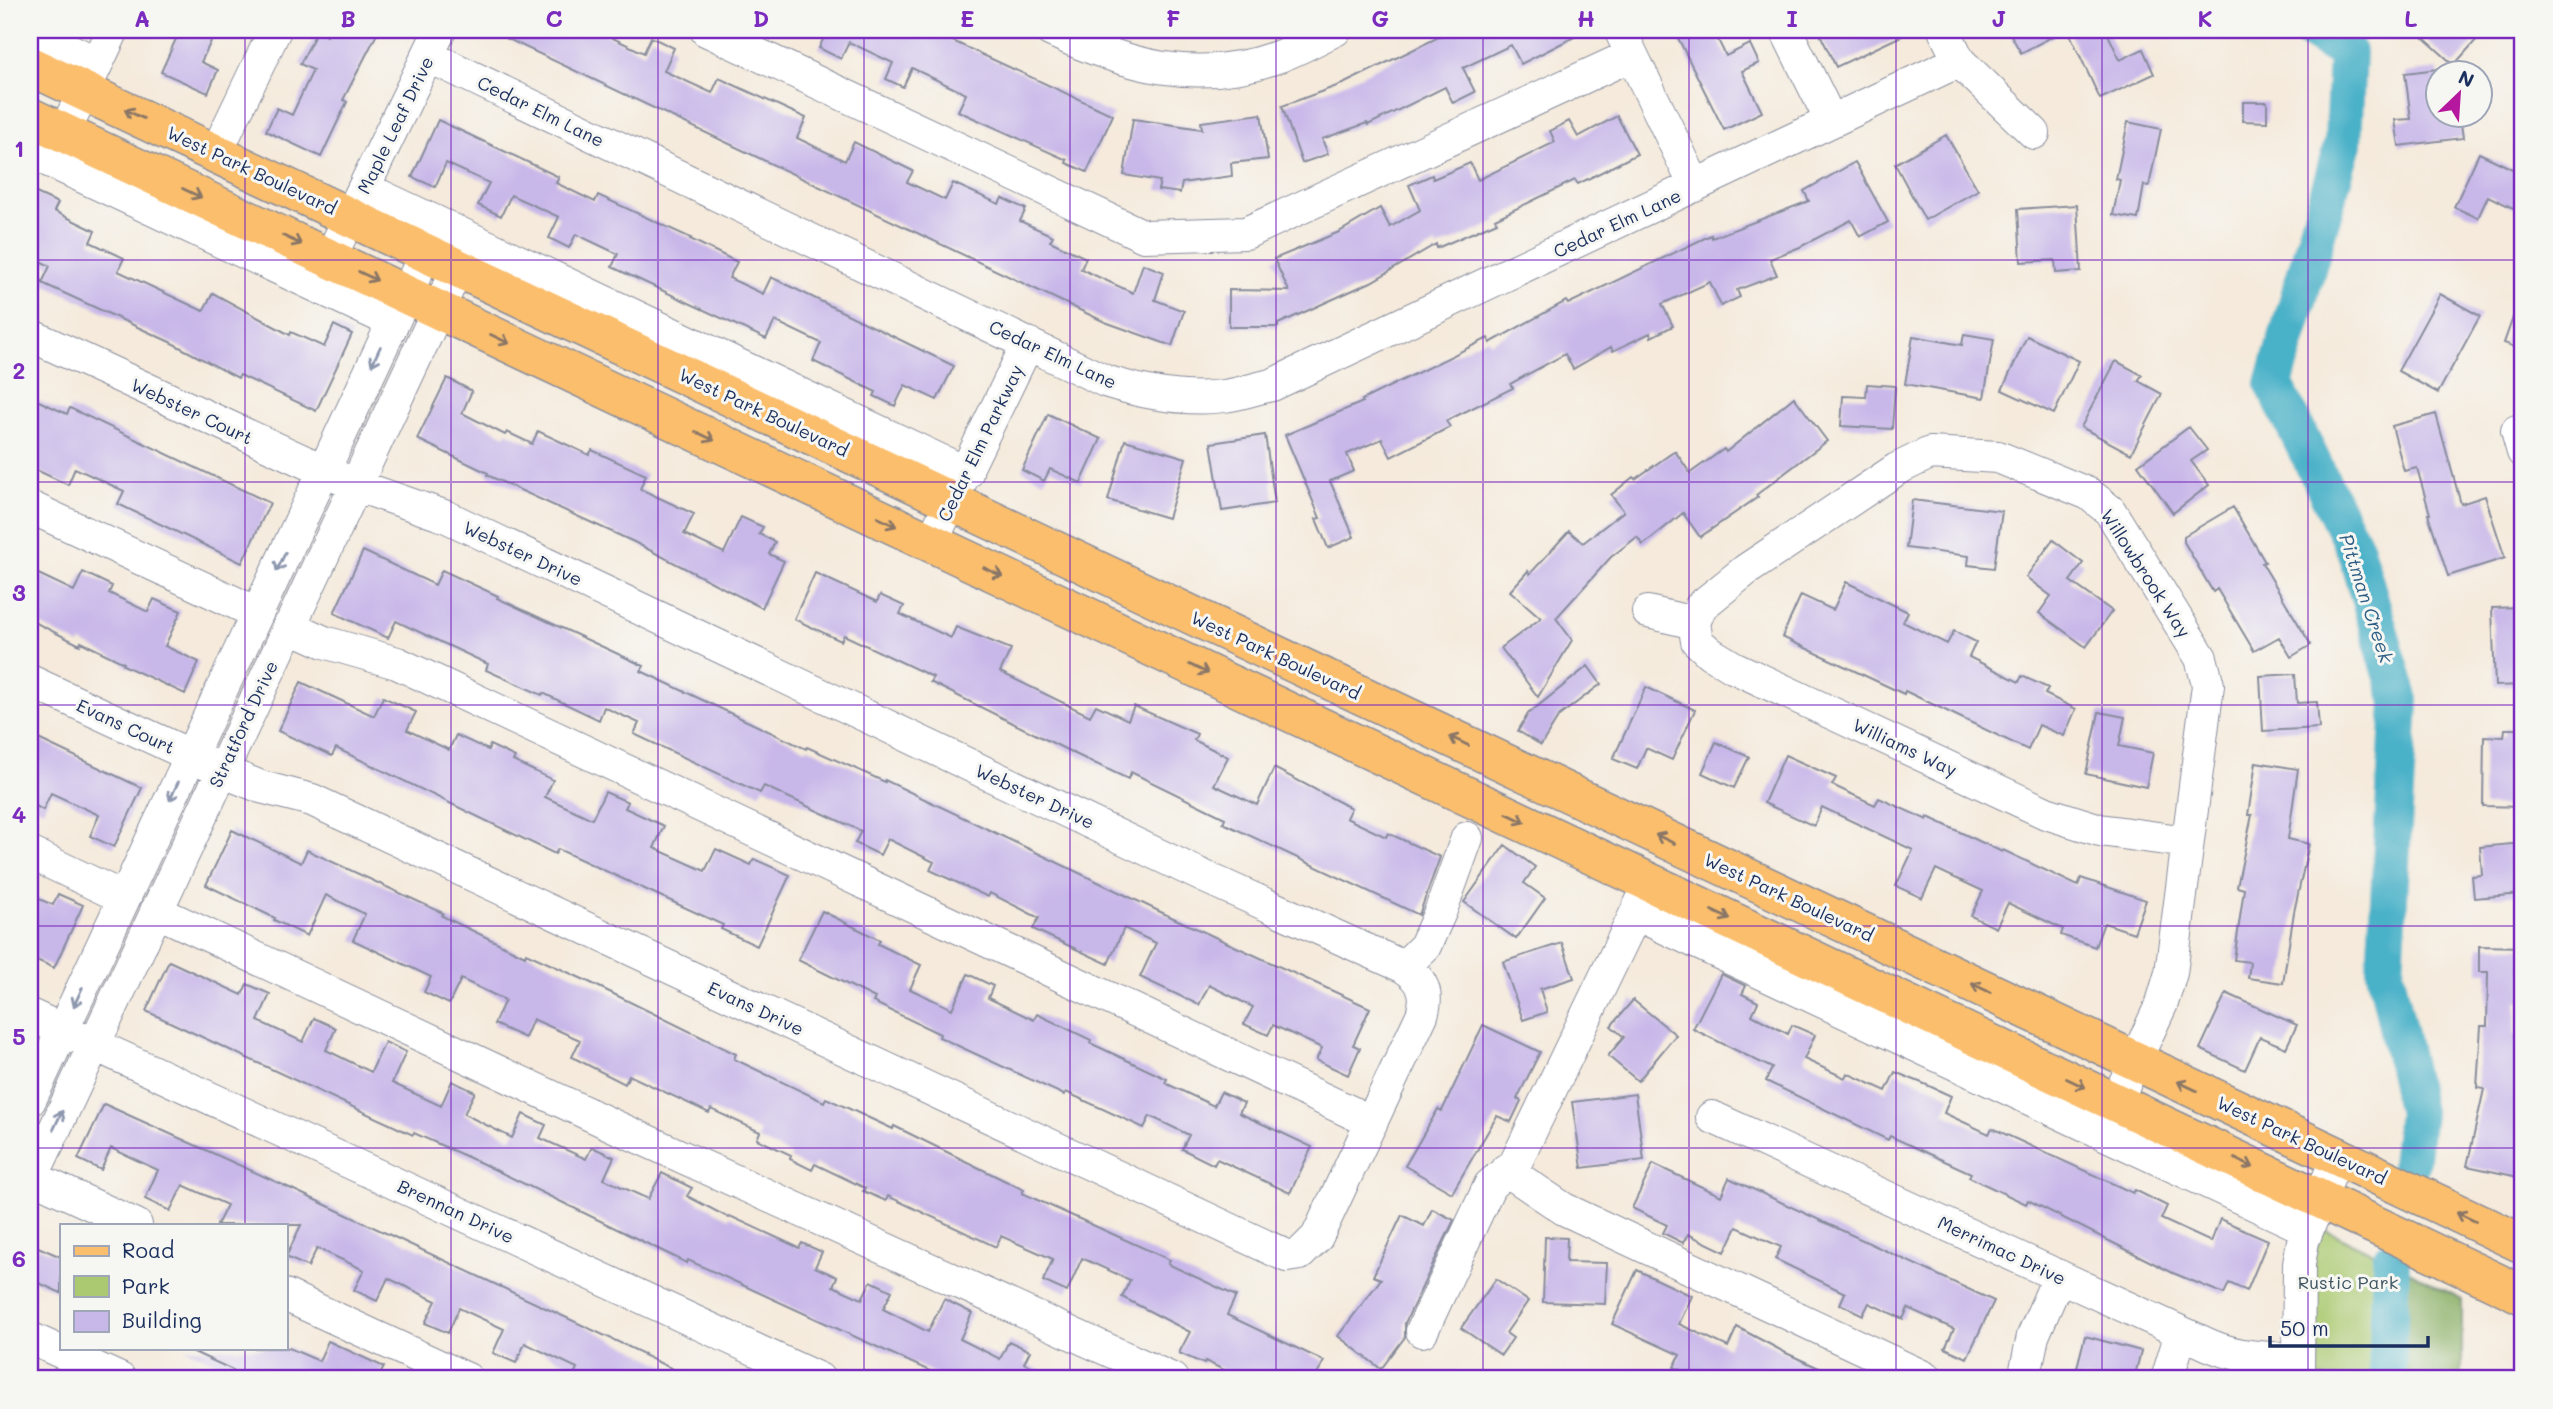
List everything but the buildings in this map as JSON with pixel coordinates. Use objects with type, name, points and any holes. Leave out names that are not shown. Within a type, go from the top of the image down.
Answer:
[{"type":"main road","name":"West Park Boulevard","points":[[30,66],[91,77],[216,153],[357,202],[442,259],[959,487],[2136,1061],[2523,1244]]},
{"type":"main road","points":[[30,117],[330,258],[412,309],[931,543],[1644,898],[2116,1102],[2313,1213],[2523,1296]]},
{"type":"street","points":[[64,133],[113,30]]},
{"type":"street","points":[[216,153],[275,30]]},
{"type":"street","points":[[706,30],[1144,236],[1246,233],[1626,42],[1695,186]]},
{"type":"street","points":[[1050,30],[1092,50],[1128,62],[1178,71],[1228,70],[1278,57],[1335,30]]},
{"type":"street","points":[[1786,30],[1831,121]]},
{"type":"street","points":[[1944,30],[1959,61],[2034,133]]},
{"type":"street","points":[[30,31],[91,77]]},
{"type":"street","name":"Cedar Elm Lane","points":[[434,43],[1105,381],[1176,397],[1224,396],[1272,384],[1959,61]]},
{"type":"street","name":"Maple Leaf Drive","points":[[330,258],[434,43]]},
{"type":"street","points":[[30,152],[412,309]]},
{"type":"street","points":[[357,202],[959,487]]},
{"type":"street","name":"Stratford Drive","points":[[30,1100],[323,471],[442,259]]},
{"type":"street","name":"Stratford Drive","points":[[31,1179],[355,485],[412,309]]},
{"type":"street","name":"Webster Court","points":[[30,335],[355,485]]},
{"type":"street","name":"Cedar Elm Parkway","points":[[931,543],[1028,343]]},
{"type":"street","name":"Willowbrook Way","points":[[1694,623],[1701,606],[1746,570],[1897,469],[1930,453],[1998,457],[2089,494],[2110,511],[2200,658],[2207,685],[2171,973],[2162,1003],[2116,1102]]},
{"type":"street","name":"Webster Drive","points":[[355,485],[447,517],[1205,877],[1404,967],[1417,976],[1425,988],[1426,1002],[1422,1015],[1317,1237],[1300,1254],[1287,1256]]},
{"type":"street","points":[[30,507],[257,613]]},
{"type":"street","points":[[1648,612],[1694,623]]},
{"type":"street","name":"Williams Way","points":[[1694,623],[1697,641],[1732,667],[2046,813],[2100,830],[2187,842]]},
{"type":"street","points":[[289,626],[324,642],[397,663],[1372,1122]]},
{"type":"street","name":"Evans Court","points":[[30,681],[222,771]]},
{"type":"street","name":"Evans Drive","points":[[222,771],[261,787],[312,800],[1287,1256]]},
{"type":"street","points":[[1404,967],[1425,946],[1467,838]]},
{"type":"street","points":[[30,853],[124,898]]},
{"type":"street","points":[[1422,1331],[1490,1185],[1515,1164],[1644,898],[2313,1213]]},
{"type":"street","points":[[156,912],[638,1136],[1172,1379]]},
{"type":"street","name":"Brennan Drive","points":[[30,1015],[819,1379]]},
{"type":"street","name":"Merrimac Drive","points":[[1712,1117],[2230,1354],[2298,1369]]},
{"type":"street","points":[[2298,1369],[2299,1264],[2313,1213],[2337,1157]]},
{"type":"street","points":[[1506,1170],[1564,1209],[1928,1379]]},
{"type":"street","points":[[31,1179],[134,1224]]},
{"type":"street","points":[[2024,1379],[2033,1336],[2059,1276]]},
{"type":"street","points":[[287,1296],[467,1379]]},
{"type":"street","points":[[2167,1379],[2182,1333]]},
{"type":"street","points":[[30,1338],[120,1379]]},
{"type":"green space","name":"Rustic Park","points":[[2324,1229],[2388,1260],[2374,1379],[2310,1379],[2312,1258]]},
{"type":"green space","points":[[2388,1260],[2462,1299],[2462,1379],[2374,1379]]},
{"type":"waterway","name":"Pittman Creek","points":[[2310,30],[2347,53],[2343,143],[2274,384],[2355,549],[2400,701],[2385,971],[2416,1112],[2410,1165]]},
{"type":"waterway","name":"Pittman Creek","points":[[2387,1379],[2391,1260]]}]
